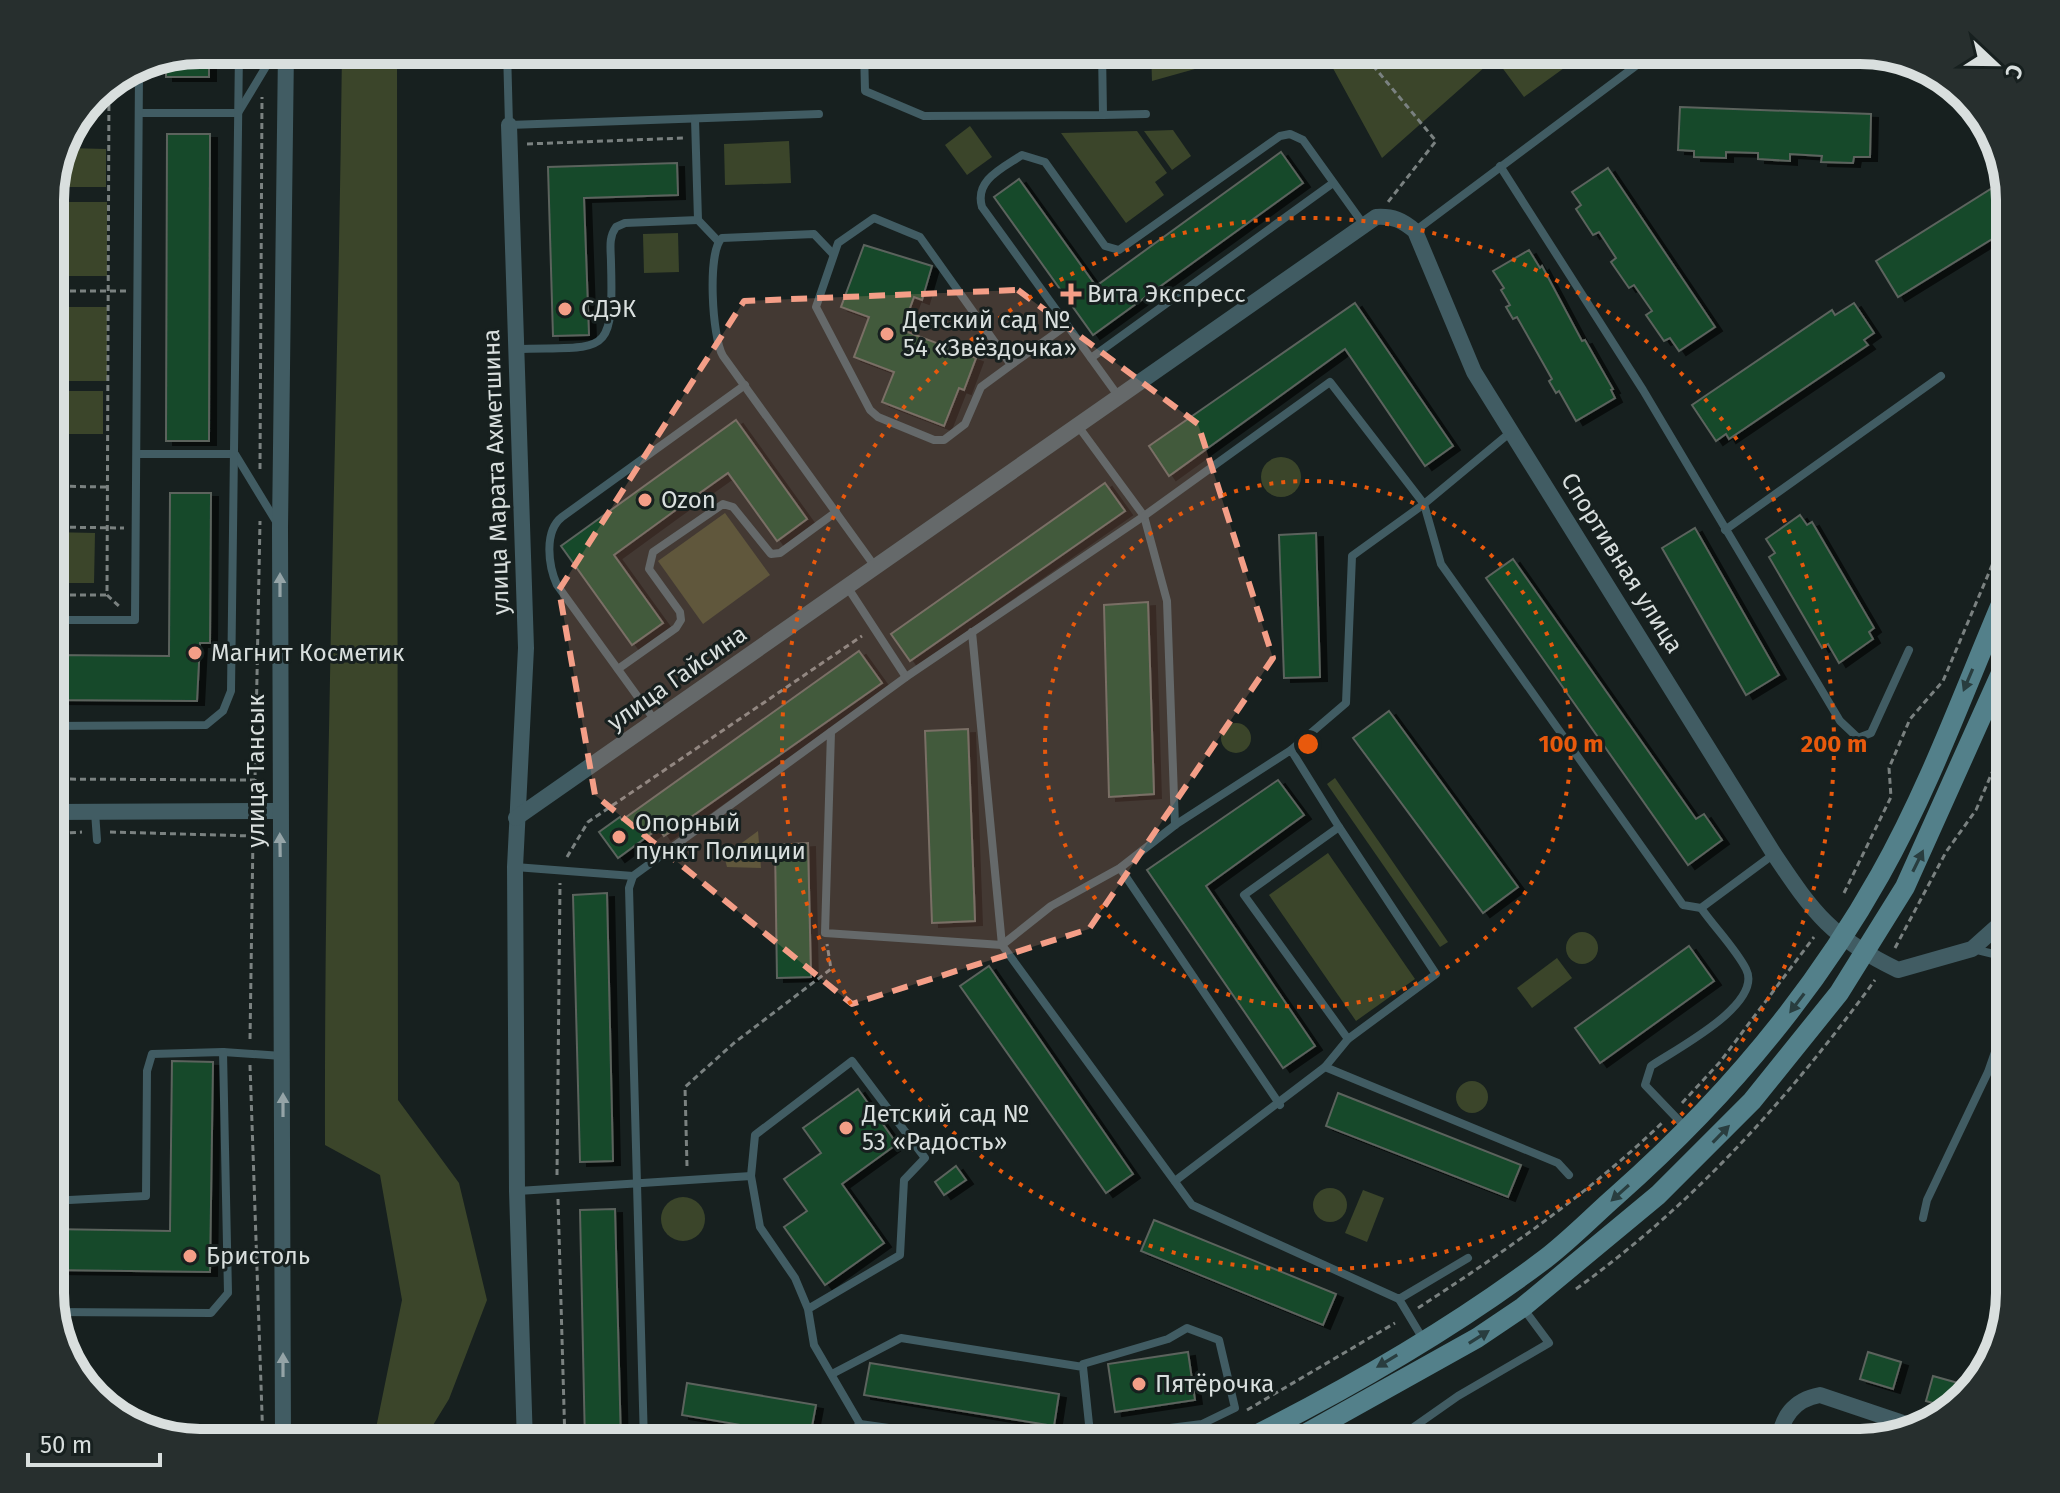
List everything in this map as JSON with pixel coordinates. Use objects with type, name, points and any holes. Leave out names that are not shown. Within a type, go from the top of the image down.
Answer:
[{"type":"street","name":"улица Тансык","points":[[283,1429],[280,528],[286,64]]},
{"type":"street","name":"улица Марата Ахметшина","points":[[509,125],[526,666],[516,818]]},
{"type":"street","points":[[1370,221],[1398,219],[1415,231]]},
{"type":"street","name":"улица Гайсина","points":[[516,818],[1370,221]]},
{"type":"street","name":"Спортивная улица","points":[[1415,231],[1471,365],[1774,854],[1810,907],[1842,939],[1898,970],[1972,949]]},
{"type":"street","points":[[1265,1429],[1423,1339],[1546,1258],[1688,1130],[1773,1035],[1842,939],[1910,814],[1996,615]]},
{"type":"street","points":[[1314,1429],[1477,1338],[1523,1307],[1704,1152],[1794,1052],[1865,954],[1926,845],[1996,685]]},
{"type":"street","points":[[64,812],[280,811]]},
{"type":"street","points":[[516,818],[517,1191],[525,1429]]},
{"type":"street","points":[[1972,949],[1996,928]]},
{"type":"street","points":[[1780,1429],[1790,1410],[1804,1398],[1820,1395],[1901,1422]]},
{"type":"lane","points":[[64,726],[206,725],[223,711],[231,691],[239,64]]},
{"type":"lane","points":[[238,113],[267,64]]},
{"type":"lane","points":[[507,64],[509,125],[819,114]]},
{"type":"lane","points":[[864,64],[865,91],[924,116],[1146,114]]},
{"type":"lane","points":[[1102,64],[1103,115]]},
{"type":"lane","points":[[1415,231],[1638,64]]},
{"type":"lane","points":[[64,620],[135,620],[139,79]]},
{"type":"lane","points":[[140,113],[238,113]]},
{"type":"lane","points":[[695,119],[698,220],[718,241]]},
{"type":"lane","points":[[1119,397],[980,199],[986,181],[1022,155],[1045,162],[1105,246],[1114,250],[1125,248],[1285,134],[1303,140],[1333,183],[1370,221]]},
{"type":"lane","points":[[1500,166],[1643,390],[1840,721],[1858,738],[1871,733],[1909,650]]},
{"type":"lane","points":[[1091,358],[1333,183]]},
{"type":"lane","points":[[1011,365],[918,235],[874,218],[841,240],[833,254],[816,307],[870,410],[878,417],[934,440],[944,440],[965,424],[981,387],[1067,325]]},
{"type":"lane","points":[[516,349],[586,347],[605,336],[613,315],[611,235],[620,224],[698,220]]},
{"type":"lane","points":[[833,254],[814,234],[728,236],[718,241],[714,252],[716,337],[721,352],[876,568]]},
{"type":"lane","points":[[1725,530],[1941,376]]},
{"type":"lane","points":[[644,1429],[629,888],[633,876],[906,677],[1144,516],[1330,382],[1424,504],[1441,564],[1683,905],[1701,908],[1747,971],[1749,985],[1735,1008],[1651,1066],[1646,1075],[1645,1085],[1688,1130]]},
{"type":"lane","points":[[656,723],[557,585],[551,564],[553,528],[562,517],[745,385]]},
{"type":"lane","points":[[1078,426],[1144,516],[1167,601],[1175,825]]},
{"type":"lane","points":[[831,732],[825,933],[1002,945],[1051,906],[1120,868],[1175,825],[1291,750],[1346,703],[1352,556],[1424,504],[1512,431]]},
{"type":"lane","points":[[137,454],[235,454]]},
{"type":"lane","points":[[235,454],[280,528]]},
{"type":"lane","points":[[618,669],[676,628],[681,620],[680,612],[649,569],[653,552],[723,504],[733,507],[771,554],[780,553],[836,512]]},
{"type":"lane","points":[[848,588],[906,677]]},
{"type":"lane","points":[[972,632],[1002,945],[1192,1205],[1399,1299],[1423,1339]]},
{"type":"lane","points":[[1175,1181],[1280,1105],[1325,1067],[1348,1039],[1436,974],[1291,750]]},
{"type":"lane","points":[[95,812],[97,840]]},
{"type":"lane","points":[[1339,827],[1244,895],[1348,1039]]},
{"type":"lane","points":[[1701,908],[1774,854]]},
{"type":"lane","points":[[515,867],[633,876]]},
{"type":"lane","points":[[1120,868],[1280,1105]]},
{"type":"lane","points":[[1972,949],[1996,955]]},
{"type":"lane","points":[[1923,1218],[1927,1200],[1996,1049]]},
{"type":"lane","points":[[64,1200],[146,1196],[147,1071],[152,1054],[223,1052],[283,1056]]},
{"type":"lane","points":[[66,1312],[211,1313],[228,1293],[223,1052]]},
{"type":"lane","points":[[808,1309],[900,1255],[904,1180],[925,1158],[852,1061],[755,1135],[751,1176],[760,1227],[795,1278],[808,1309],[814,1345],[860,1424]]},
{"type":"lane","points":[[1325,1067],[1558,1163],[1569,1175]]},
{"type":"lane","points":[[517,1191],[751,1176]]},
{"type":"lane","points":[[1399,1299],[1468,1258]]},
{"type":"lane","points":[[1411,1429],[1458,1396],[1549,1343],[1523,1307]]},
{"type":"lane","points":[[1090,1429],[1083,1364],[1168,1339],[1187,1328],[1219,1340],[1235,1408],[1202,1424],[1169,1429]]},
{"type":"lane","points":[[832,1374],[901,1338],[1083,1367]]},
{"type":"lane","points":[[854,1429],[860,1424]]},
{"type":"lane","points":[[860,1424],[896,1429]]},
{"type":"path","points":[[1370,221],[1436,141],[1372,64]]},
{"type":"path","points":[[64,779],[255,780],[262,73]]},
{"type":"path","points":[[107,595],[109,100]]},
{"type":"path","points":[[510,144],[695,138]]},
{"type":"path","points":[[64,291],[138,291]]},
{"type":"path","points":[[64,486],[107,487]]},
{"type":"path","points":[[64,527],[136,528]]},
{"type":"path","points":[[1844,893],[1891,797],[1889,768],[1910,719],[1943,681],[1996,556]]},
{"type":"path","points":[[64,595],[107,595],[135,620]]},
{"type":"path","points":[[1895,948],[1946,852],[1976,810],[1996,763]]},
{"type":"path","points":[[687,1181],[685,1087],[734,1043],[831,969],[825,933]]},
{"type":"path","points":[[1679,1106],[1720,1062],[1814,937]]},
{"type":"path","points":[[1418,1308],[1508,1249],[1583,1193],[1665,1120]]},
{"type":"path","points":[[1261,1403],[1395,1323]]},
{"type":"highlighted area","points":[[1018,290],[1198,424],[1273,658],[1089,929],[852,1004],[595,795],[559,590],[744,301]]},
{"type":"green space","points":[[342,64],[397,64],[398,1100],[459,1183],[487,1300],[449,1399],[431,1429],[376,1429],[402,1300],[380,1175],[325,1145]]},
{"type":"green space","points":[[1151,64],[1213,64],[1152,81]]},
{"type":"green space","points":[[1331,64],[1488,64],[1382,158]]},
{"type":"green space","points":[[1499,64],[1570,64],[1524,97]]},
{"type":"green space","points":[[970,126],[992,157],[967,175],[945,145]]},
{"type":"green space","points":[[1173,130],[1191,156],[1172,170],[1144,131]]},
{"type":"green space","points":[[1137,131],[1167,173],[1155,182],[1164,195],[1126,223],[1061,133]]},
{"type":"green space","points":[[789,141],[791,183],[725,185],[724,144]]},
{"type":"green space","points":[[74,148],[106,149],[106,187],[66,187]]},
{"type":"green space","points":[[66,202],[107,202],[107,276],[66,276]]},
{"type":"green space","points":[[678,233],[679,272],[644,273],[643,234]]},
{"type":"green space","points":[[66,307],[107,307],[107,381],[66,381]]},
{"type":"green space","points":[[67,391],[103,391],[103,434],[66,434]]},
{"type":"green space","points":[[1281,457],[1295,463],[1301,477],[1295,491],[1281,497],[1267,491],[1261,477],[1267,463]]},
{"type":"green space","points":[[725,513],[770,575],[703,624],[658,561]]},
{"type":"green space","points":[[64,532],[95,533],[94,583],[64,583]]},
{"type":"green space","points":[[1236,723],[1247,727],[1251,738],[1247,749],[1236,753],[1225,749],[1221,738],[1225,727]]},
{"type":"green space","points":[[1335,778],[1448,942],[1440,947],[1327,784]]},
{"type":"green space","points":[[758,831],[761,868],[727,867],[724,856]]},
{"type":"green space","points":[[1328,853],[1415,979],[1356,1021],[1269,895]]},
{"type":"green space","points":[[1582,932],[1593,937],[1598,948],[1593,959],[1582,964],[1571,959],[1566,948],[1571,937]]},
{"type":"green space","points":[[1557,958],[1572,978],[1532,1008],[1517,988]]},
{"type":"green space","points":[[1472,1081],[1483,1086],[1488,1097],[1483,1108],[1472,1113],[1461,1108],[1456,1097],[1461,1086]]},
{"type":"green space","points":[[1330,1188],[1342,1193],[1347,1205],[1342,1217],[1330,1222],[1318,1217],[1313,1205],[1318,1193]]},
{"type":"green space","points":[[1363,1190],[1384,1198],[1367,1242],[1345,1233]]},
{"type":"green space","points":[[683,1197],[698,1204],[705,1219],[698,1234],[683,1241],[668,1234],[661,1219],[668,1204]]},
{"type":"building","points":[[209,64],[209,77],[166,77],[166,69]]},
{"type":"building","points":[[1680,107],[1871,114],[1870,157],[1854,157],[1853,163],[1821,162],[1822,156],[1790,154],[1790,161],[1758,159],[1758,153],[1726,152],[1726,158],[1694,157],[1694,151],[1678,150]]},
{"type":"building","points":[[167,134],[210,134],[209,441],[166,441]]},
{"type":"building","points":[[1281,152],[1303,183],[1093,335],[994,197],[1019,179],[1096,286]]},
{"type":"building","points":[[677,163],[678,195],[584,198],[589,335],[553,336],[548,167]]},
{"type":"building","points":[[1608,168],[1715,327],[1679,351],[1670,338],[1664,341],[1646,315],[1652,311],[1634,285],[1629,288],[1611,262],[1616,258],[1599,232],[1593,235],[1576,209],[1581,205],[1572,192]]},
{"type":"building","points":[[1994,187],[1996,237],[1898,297],[1876,261]]},
{"type":"building","points":[[864,245],[932,266],[922,300],[914,297],[902,330],[976,358],[964,390],[959,388],[944,426],[882,402],[894,372],[854,357],[869,317],[841,307]]},
{"type":"building","points":[[1529,250],[1540,268],[1542,266],[1582,341],[1585,340],[1613,389],[1615,398],[1576,421],[1559,391],[1556,393],[1549,381],[1552,379],[1517,317],[1513,319],[1506,307],[1510,305],[1501,290],[1504,288],[1493,271]]},
{"type":"building","points":[[1355,303],[1453,446],[1425,466],[1345,349],[1169,476],[1149,446]]},
{"type":"building","points":[[1854,303],[1874,333],[1864,340],[1868,345],[1729,439],[1726,434],[1716,441],[1692,405],[1832,310],[1835,315]]},
{"type":"building","points":[[736,420],[807,519],[777,541],[728,473],[673,512],[614,555],[663,623],[632,645],[561,546]]},
{"type":"building","points":[[1105,483],[1125,511],[910,661],[891,634]]},
{"type":"building","points":[[170,493],[211,493],[210,643],[200,643],[197,701],[64,700],[64,655],[169,656]]},
{"type":"building","points":[[1800,515],[1807,525],[1812,522],[1874,628],[1869,632],[1873,639],[1839,663],[1828,644],[1822,648],[1769,557],[1775,553],[1766,539]]},
{"type":"building","points":[[1695,528],[1779,675],[1746,695],[1662,548]]},
{"type":"building","points":[[1316,533],[1320,677],[1284,678],[1279,535]]},
{"type":"building","points":[[1513,559],[1696,819],[1704,814],[1722,840],[1688,865],[1486,578]]},
{"type":"building","points":[[1148,602],[1154,794],[1109,797],[1104,605]]},
{"type":"building","points":[[859,651],[882,683],[664,836],[659,828],[618,858],[599,832],[620,817],[622,820]]},
{"type":"building","points":[[1389,711],[1518,887],[1483,913],[1353,738]]},
{"type":"building","points":[[968,729],[975,921],[932,923],[925,731]]},
{"type":"building","points":[[1278,780],[1304,815],[1206,886],[1315,1046],[1283,1068],[1147,870]]},
{"type":"building","points":[[808,843],[811,977],[777,978],[775,845]]},
{"type":"building","points":[[607,893],[613,1161],[580,1162],[573,895]]},
{"type":"building","points":[[1689,946],[1714,981],[1600,1063],[1575,1028]]},
{"type":"building","points":[[989,966],[1133,1174],[1106,1193],[960,986]]},
{"type":"building","points":[[172,1061],[213,1062],[210,1272],[64,1270],[64,1229],[170,1231]]},
{"type":"building","points":[[858,1089],[897,1144],[842,1184],[884,1243],[825,1285],[784,1227],[807,1211],[784,1179],[821,1153],[803,1128]]},
{"type":"building","points":[[1338,1093],[1521,1165],[1508,1197],[1326,1126]]},
{"type":"building","points":[[956,1166],[966,1180],[944,1195],[935,1182]]},
{"type":"building","points":[[615,1209],[621,1429],[585,1429],[580,1210]]},
{"type":"building","points":[[1154,1220],[1336,1294],[1323,1325],[1141,1251]]},
{"type":"building","points":[[1188,1352],[1195,1400],[1115,1412],[1108,1364]]},
{"type":"building","points":[[1868,1352],[1901,1362],[1893,1389],[1860,1379]]},
{"type":"building","points":[[870,1363],[1059,1394],[1054,1426],[864,1395]]},
{"type":"building","points":[[1933,1376],[1958,1383],[1950,1395],[1937,1404],[1926,1401]]},
{"type":"building","points":[[687,1383],[816,1405],[812,1429],[763,1429],[682,1415]]},
{"type":"place","name":"Вита Экспресс","points":[[1071,294]]},
{"type":"place","name":"СДЭК","points":[[565,309]]},
{"type":"place","name":"Детский сад № 54 «Звёздочка»","points":[[887,334]]},
{"type":"place","name":"Ozon","points":[[645,500]]},
{"type":"place","name":"Магнит Косметик","points":[[195,653]]},
{"type":"place","name":"Опорный пункт Полиции","points":[[619,837]]},
{"type":"place","name":"Детский сад № 53 «Радость»","points":[[846,1128]]},
{"type":"place","name":"Бристоль","points":[[190,1256]]},
{"type":"place","name":"Пятёрочка","points":[[1139,1384]]}]
